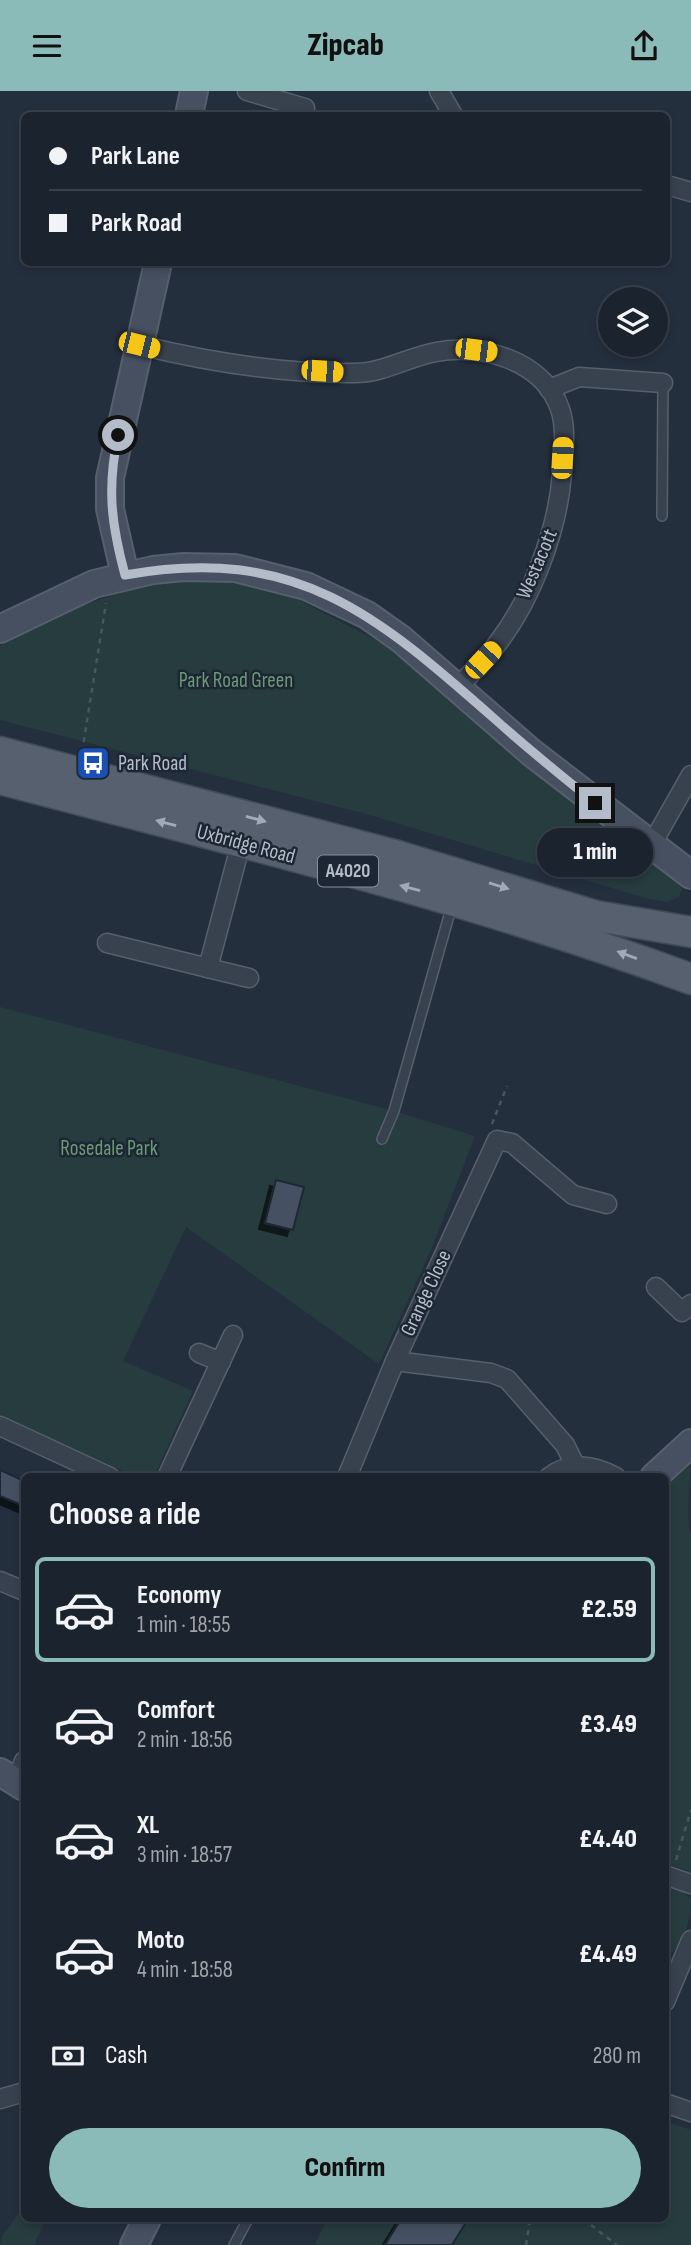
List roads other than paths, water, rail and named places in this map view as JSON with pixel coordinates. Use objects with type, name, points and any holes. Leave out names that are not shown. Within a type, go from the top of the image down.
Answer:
[{"type":"main road","name":"Uxbridge Road","points":[[0,752],[398,856],[596,916],[691,932]]},
{"type":"main road","name":"Uxbridge Road","points":[[0,779],[453,899],[581,939],[691,979]]},
{"type":"street","points":[[190,112],[194,91]]},
{"type":"street","points":[[247,91],[305,108]]},
{"type":"street","points":[[439,91],[451,112]]},
{"type":"street","points":[[670,186],[691,192]]},
{"type":"street","points":[[118,577],[110,509],[110,478],[157,266]]},
{"type":"street","name":"Westacott","points":[[139,345],[213,362],[355,373],[380,370],[436,352],[476,350],[514,361],[549,389],[560,410],[564,432],[559,501],[552,534],[505,633],[458,687]]},
{"type":"street","points":[[549,389],[579,377],[663,383]]},
{"type":"street","points":[[0,629],[72,592],[118,577],[212,566],[282,577],[338,599],[368,615],[458,687],[532,753],[691,875]]},
{"type":"street","points":[[652,843],[691,775]]},
{"type":"street","points":[[208,968],[241,843]]},
{"type":"street","points":[[107,943],[250,978]]},
{"type":"street","name":"Grange Close","points":[[575,1465],[565,1445],[507,1379],[491,1373],[395,1361],[497,1140],[512,1143],[573,1195],[607,1205]]},
{"type":"street","points":[[656,1287],[682,1312],[691,1304]]},
{"type":"street","points":[[169,1473],[233,1335]]},
{"type":"street","points":[[199,1353],[221,1362]]},
{"type":"street","points":[[349,1473],[395,1361]]},
{"type":"street","points":[[0,1426],[101,1473]]},
{"type":"street","points":[[658,1473],[691,1444]]},
{"type":"street","points":[[558,1473],[575,1465],[593,1467],[606,1473]]},
{"type":"street","points":[[0,1581],[21,1590]]},
{"type":"street","points":[[673,1872],[691,1884]]},
{"type":"street","points":[[669,1992],[691,1940]]},
{"type":"street","points":[[0,2099],[21,2093]]},
{"type":"street","points":[[669,2104],[691,2112]]},
{"type":"street","points":[[134,2245],[146,2222]]},
{"type":"lane","points":[[662,516],[663,383]]},
{"type":"lane","points":[[382,1139],[394,1111],[453,899]]},
{"type":"lane","points":[[234,2245],[246,2222]]},
{"type":"place","name":"Park Road","points":[[93,763]]},
{"type":"park label","name":"Park Road Green","points":[[236,680]]},
{"type":"park label","name":"Rosedale Park","points":[[109,1148]]}]
